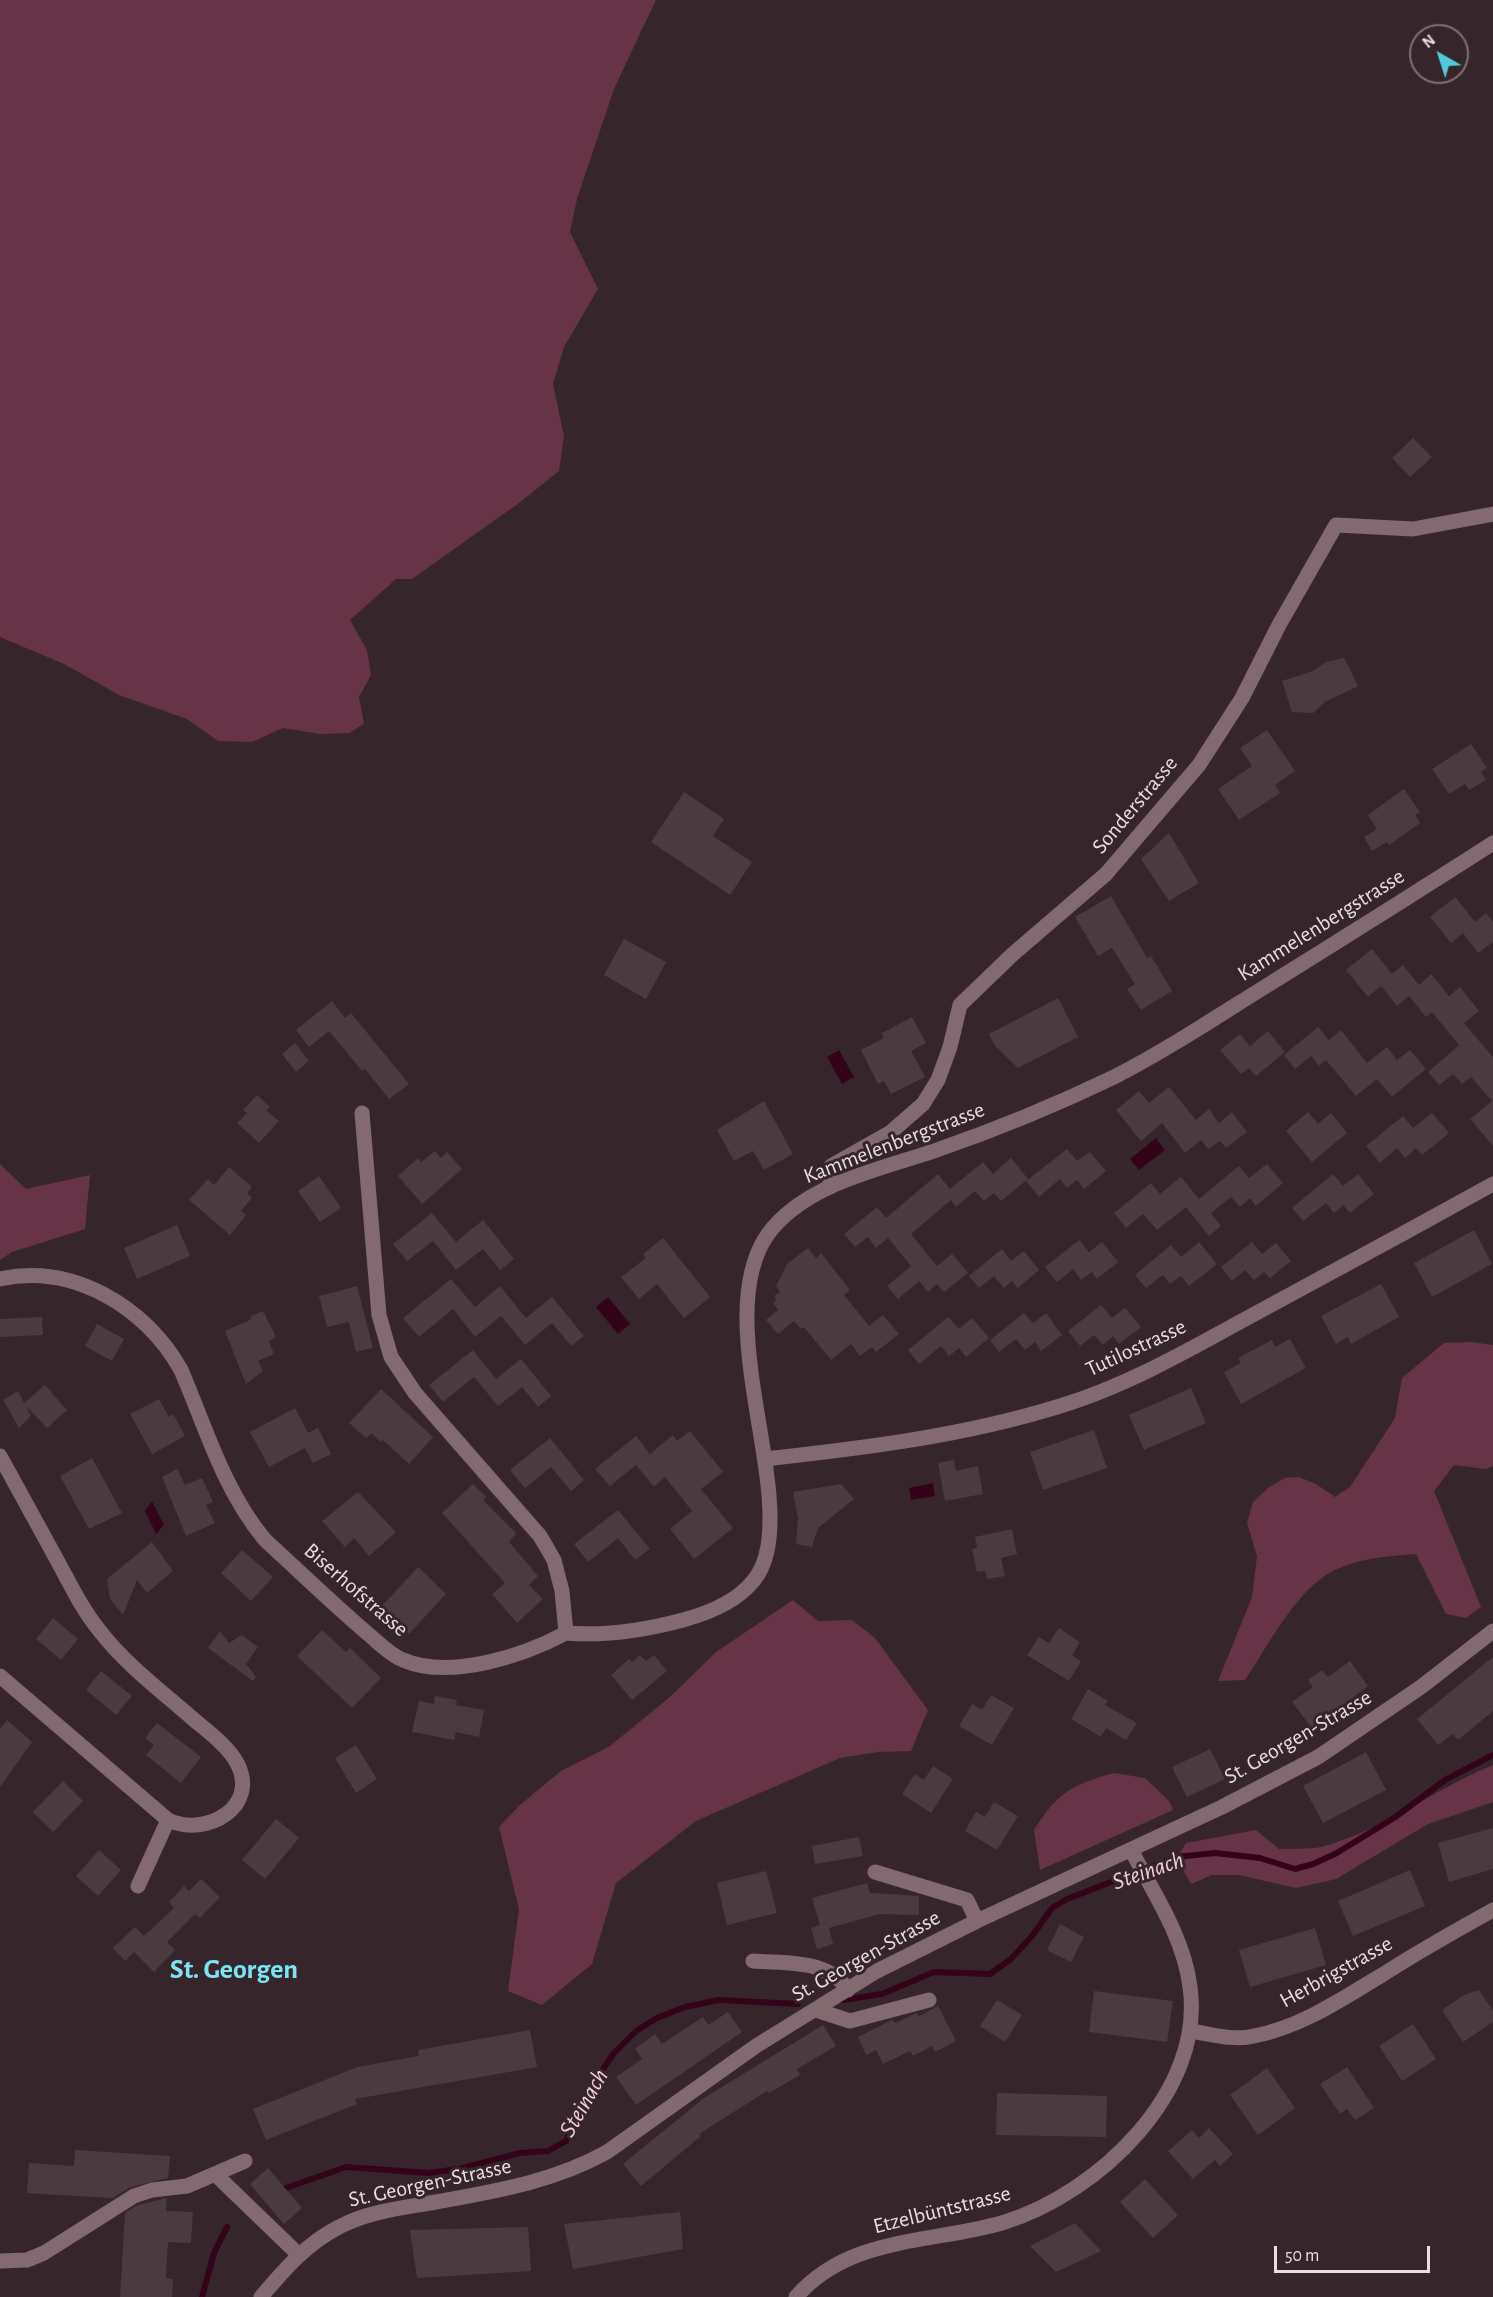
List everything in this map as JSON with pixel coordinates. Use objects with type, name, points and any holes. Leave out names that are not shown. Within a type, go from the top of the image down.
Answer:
[{"type":"street","name":"Sonderstrasse","points":[[830,1187],[831,1166],[891,1132],[923,1104],[938,1080],[960,1005],[1013,954],[1106,874],[1199,765],[1242,698],[1279,625],[1336,525],[1413,529],[1493,513]]},
{"type":"street","name":"Kammelenbergstrasse","points":[[566,1633],[590,1635],[672,1623],[716,1610],[747,1587],[761,1569],[770,1537],[770,1500],[745,1304],[752,1266],[768,1234],[796,1205],[830,1187],[991,1131],[1115,1076],[1233,1007],[1493,843]]},
{"type":"street","points":[[362,1113],[379,1315],[390,1357],[415,1393],[540,1536],[554,1560],[562,1591],[566,1633]]},
{"type":"street","name":"Tutilostrasse","points":[[765,1460],[856,1449],[973,1429],[1061,1406],[1120,1383],[1192,1348],[1493,1184]]},
{"type":"street","name":"Biserhofstrasse","points":[[0,1279],[34,1275],[79,1284],[107,1295],[149,1326],[172,1354],[181,1371],[231,1490],[251,1524],[265,1540],[361,1628],[402,1660],[418,1665],[457,1669],[545,1644],[566,1633]]},
{"type":"street","points":[[0,1456],[99,1630],[139,1672],[222,1744],[237,1763],[241,1785],[236,1803],[226,1815],[211,1823],[193,1827],[168,1820],[0,1676]]},
{"type":"street","name":"St. Georgen-Strasse","points":[[261,2297],[299,2255],[339,2227],[369,2215],[535,2183],[583,2165],[607,2152],[756,2046],[890,1964],[1274,1782],[1318,1757],[1421,1688],[1493,1630]]},
{"type":"street","points":[[138,1886],[168,1820]]},
{"type":"street","name":"Etzelbüntstrasse","points":[[796,2297],[818,2275],[848,2257],[1005,2222],[1042,2205],[1086,2179],[1136,2134],[1163,2100],[1179,2072],[1191,2031],[1191,1998],[1186,1966],[1170,1924],[1131,1850]]},
{"type":"street","points":[[875,1872],[967,1900],[977,1921]]},
{"type":"street","name":"Herbrigstrasse","points":[[1191,2031],[1228,2037],[1253,2037],[1290,2025],[1326,2008],[1445,1936],[1493,1910]]},
{"type":"street","points":[[753,1961],[827,1970],[839,1977],[846,1991]]},
{"type":"street","points":[[816,2010],[850,2021],[929,2000]]},
{"type":"street","points":[[0,2261],[27,2260],[45,2253],[144,2192],[177,2189],[245,2161]]},
{"type":"street","points":[[216,2174],[299,2255]]},
{"type":"shaded area","points":[[0,0],[656,0],[614,89],[577,199],[570,232],[598,289],[564,347],[553,384],[564,436],[559,471],[519,503],[412,579],[396,579],[350,620],[367,650],[371,675],[359,697],[364,724],[349,733],[320,734],[283,728],[252,742],[218,741],[187,719],[119,695],[64,664],[0,637]]},
{"type":"shaded area","points":[[839,1050],[854,1077],[842,1084],[827,1057]]},
{"type":"shaded area","points":[[1156,1138],[1165,1150],[1139,1170],[1130,1159]]},
{"type":"shaded area","points":[[0,1164],[26,1189],[90,1175],[85,1229],[12,1252],[0,1260]]},
{"type":"shaded area","points":[[608,1297],[630,1324],[618,1334],[596,1307]]},
{"type":"shaded area","points":[[1470,1342],[1493,1345],[1493,1466],[1486,1469],[1454,1465],[1434,1491],[1481,1607],[1466,1618],[1446,1614],[1416,1554],[1364,1560],[1335,1570],[1308,1590],[1284,1619],[1245,1680],[1218,1681],[1252,1597],[1257,1556],[1247,1523],[1253,1502],[1268,1488],[1285,1478],[1299,1477],[1316,1484],[1335,1497],[1350,1487],[1395,1418],[1402,1378],[1444,1343]]},
{"type":"shaded area","points":[[933,1483],[935,1496],[911,1500],[909,1488]]},
{"type":"shaded area","points":[[152,1501],[164,1525],[156,1534],[145,1511]]},
{"type":"shaded area","points":[[793,1600],[818,1621],[852,1620],[875,1638],[928,1710],[911,1751],[878,1752],[840,1758],[696,1821],[616,1883],[592,1964],[542,2005],[508,1991],[519,1909],[499,1827],[520,1805],[561,1771],[610,1746],[671,1696],[716,1652]]},
{"type":"shaded area","points":[[1493,1765],[1493,1802],[1428,1824],[1336,1879],[1296,1888],[1239,1875],[1212,1875],[1191,1884],[1177,1858],[1186,1843],[1256,1830],[1279,1849],[1325,1846],[1369,1829]]},
{"type":"shaded area","points":[[1114,1773],[1145,1778],[1170,1802],[1173,1810],[1040,1870],[1034,1830],[1043,1817],[1059,1798],[1076,1786]]},
{"type":"building","points":[[1413,438],[1432,457],[1410,477],[1392,458]]},
{"type":"building","points":[[1344,658],[1358,686],[1325,702],[1313,713],[1292,712],[1282,681],[1313,671],[1326,662]]},
{"type":"building","points":[[1267,730],[1295,771],[1275,785],[1280,793],[1239,820],[1218,789],[1252,766],[1240,748]]},
{"type":"building","points":[[1471,744],[1487,768],[1481,772],[1486,780],[1469,790],[1465,784],[1449,794],[1432,769]]},
{"type":"building","points":[[1404,789],[1420,812],[1415,815],[1420,823],[1389,845],[1387,842],[1372,851],[1364,837],[1377,829],[1368,815]]},
{"type":"building","points":[[684,792],[724,819],[713,836],[752,862],[730,895],[651,842]]},
{"type":"building","points":[[1169,833],[1199,883],[1169,901],[1141,859]]},
{"type":"building","points":[[1111,896],[1147,958],[1151,956],[1172,991],[1141,1010],[1127,989],[1135,984],[1112,948],[1098,956],[1075,917]]},
{"type":"building","points":[[1455,897],[1475,922],[1486,913],[1493,922],[1493,942],[1478,953],[1463,933],[1451,943],[1430,917]]},
{"type":"building","points":[[624,939],[666,962],[646,999],[604,975]]},
{"type":"building","points":[[1372,949],[1392,974],[1403,965],[1419,985],[1431,974],[1449,996],[1460,987],[1479,1011],[1464,1023],[1493,1057],[1493,1146],[1470,1119],[1492,1101],[1471,1077],[1462,1084],[1453,1074],[1439,1085],[1428,1072],[1459,1045],[1432,1012],[1426,1017],[1409,996],[1397,1006],[1381,986],[1368,997],[1346,970]]},
{"type":"building","points":[[1058,998],[1078,1037],[1018,1068],[995,1046],[989,1034]]},
{"type":"building","points":[[332,1001],[345,1018],[351,1013],[409,1084],[389,1099],[365,1069],[362,1071],[329,1031],[309,1047],[296,1030]]},
{"type":"building","points":[[912,1017],[926,1043],[911,1051],[925,1077],[891,1094],[884,1081],[878,1084],[861,1050],[884,1038],[882,1033]]},
{"type":"building","points":[[1318,1027],[1329,1040],[1341,1030],[1367,1063],[1387,1047],[1397,1060],[1410,1050],[1426,1069],[1392,1097],[1377,1079],[1356,1096],[1326,1060],[1319,1066],[1311,1056],[1295,1069],[1284,1055]]},
{"type":"building","points":[[1268,1031],[1285,1052],[1256,1076],[1249,1068],[1241,1074],[1220,1050],[1240,1034],[1250,1046]]},
{"type":"building","points":[[295,1043],[309,1061],[296,1072],[282,1054]]},
{"type":"building","points":[[1169,1087],[1196,1120],[1209,1109],[1219,1123],[1232,1112],[1247,1132],[1226,1148],[1220,1141],[1208,1149],[1201,1140],[1185,1153],[1162,1123],[1141,1141],[1116,1110],[1139,1091],[1149,1103]]},
{"type":"building","points":[[257,1095],[270,1107],[266,1110],[279,1121],[259,1143],[237,1123],[247,1113],[243,1110]]},
{"type":"building","points":[[764,1101],[793,1154],[764,1170],[753,1151],[734,1161],[717,1130]]},
{"type":"building","points":[[1308,1112],[1318,1124],[1331,1113],[1347,1133],[1312,1162],[1286,1131]]},
{"type":"building","points":[[1432,1113],[1449,1133],[1422,1155],[1416,1148],[1405,1158],[1397,1148],[1380,1163],[1366,1146],[1403,1116],[1413,1128]]},
{"type":"building","points":[[1067,1149],[1077,1161],[1090,1152],[1106,1171],[1084,1189],[1077,1180],[1067,1188],[1060,1179],[1039,1197],[1026,1181]]},
{"type":"building","points":[[435,1151],[441,1158],[447,1152],[462,1169],[422,1204],[398,1176],[418,1158],[421,1162]]},
{"type":"building","points":[[1011,1158],[1028,1179],[1001,1201],[994,1193],[984,1201],[975,1191],[956,1207],[951,1200],[911,1234],[937,1266],[952,1254],[968,1273],[944,1292],[937,1284],[928,1292],[919,1281],[898,1299],[887,1286],[911,1266],[888,1238],[876,1248],[868,1237],[855,1247],[844,1234],[877,1207],[886,1218],[938,1174],[950,1189],[983,1162],[993,1174]]},
{"type":"building","points":[[1267,1164],[1283,1183],[1256,1206],[1250,1198],[1240,1207],[1231,1197],[1211,1213],[1221,1226],[1209,1236],[1186,1207],[1157,1230],[1143,1214],[1126,1228],[1114,1213],[1151,1183],[1160,1194],[1181,1177],[1199,1199],[1239,1166],[1249,1178]]},
{"type":"building","points":[[229,1167],[252,1187],[247,1193],[252,1198],[241,1211],[246,1215],[230,1235],[189,1200],[208,1179],[214,1185]]},
{"type":"building","points":[[1333,1174],[1343,1186],[1358,1174],[1374,1194],[1350,1213],[1343,1205],[1334,1213],[1326,1203],[1303,1221],[1292,1208]]},
{"type":"building","points":[[319,1176],[341,1208],[320,1222],[298,1191]]},
{"type":"building","points":[[432,1213],[456,1242],[483,1220],[514,1259],[500,1270],[483,1249],[456,1270],[433,1241],[407,1261],[393,1244]]},
{"type":"building","points":[[177,1225],[190,1256],[137,1279],[124,1248]]},
{"type":"building","points":[[1474,1230],[1492,1264],[1432,1297],[1414,1263]]},
{"type":"building","points":[[663,1238],[710,1297],[684,1318],[657,1284],[639,1299],[621,1277],[646,1258],[643,1254]]},
{"type":"building","points":[[1079,1240],[1089,1252],[1102,1242],[1118,1262],[1097,1279],[1092,1272],[1081,1280],[1073,1269],[1057,1282],[1045,1267]]},
{"type":"building","points":[[1199,1242],[1217,1264],[1189,1286],[1181,1276],[1170,1284],[1163,1275],[1146,1288],[1135,1275],[1171,1245],[1181,1257]]},
{"type":"building","points":[[1252,1242],[1262,1254],[1276,1243],[1291,1261],[1270,1278],[1264,1272],[1254,1280],[1245,1270],[1232,1281],[1221,1267]]},
{"type":"building","points":[[808,1248],[816,1258],[821,1253],[850,1290],[844,1295],[869,1326],[883,1315],[899,1334],[876,1352],[872,1347],[860,1356],[851,1344],[831,1360],[804,1327],[801,1329],[794,1321],[778,1334],[766,1320],[778,1310],[773,1303],[777,1299],[774,1296],[780,1292],[776,1286],[787,1264]]},
{"type":"building","points":[[1002,1249],[1011,1261],[1024,1251],[1039,1270],[1018,1288],[1012,1281],[1004,1288],[994,1276],[979,1288],[969,1276]]},
{"type":"building","points":[[451,1279],[475,1307],[500,1286],[526,1318],[552,1297],[584,1336],[571,1346],[552,1323],[525,1345],[501,1316],[475,1337],[453,1309],[419,1337],[403,1318]]},
{"type":"building","points":[[1381,1284],[1399,1317],[1351,1344],[1348,1337],[1336,1344],[1321,1316]]},
{"type":"building","points":[[357,1286],[373,1348],[356,1352],[349,1322],[327,1327],[319,1296]]},
{"type":"building","points":[[1101,1305],[1112,1318],[1125,1308],[1141,1327],[1119,1344],[1113,1336],[1103,1345],[1094,1335],[1080,1346],[1068,1331]]},
{"type":"building","points":[[263,1311],[276,1337],[269,1341],[274,1354],[258,1361],[263,1371],[246,1384],[225,1331],[250,1320],[251,1316]]},
{"type":"building","points":[[1024,1313],[1033,1323],[1046,1313],[1062,1335],[1041,1351],[1035,1342],[1025,1350],[1016,1339],[999,1352],[990,1340]]},
{"type":"building","points":[[42,1317],[43,1335],[0,1337],[0,1319]]},
{"type":"building","points":[[948,1317],[959,1329],[972,1318],[989,1338],[966,1357],[959,1348],[949,1356],[941,1346],[919,1364],[908,1350]]},
{"type":"building","points":[[97,1324],[124,1339],[112,1361],[85,1346]]},
{"type":"building","points":[[1290,1339],[1306,1368],[1241,1404],[1224,1372],[1241,1363],[1238,1358],[1272,1340],[1275,1347]]},
{"type":"building","points":[[473,1350],[496,1379],[521,1359],[551,1396],[538,1407],[522,1387],[498,1406],[474,1377],[443,1402],[429,1385]]},
{"type":"building","points":[[45,1385],[67,1410],[47,1428],[26,1406],[31,1416],[19,1428],[3,1400],[18,1391],[24,1403]]},
{"type":"building","points":[[1191,1388],[1206,1423],[1144,1450],[1129,1415]]},
{"type":"building","points":[[381,1389],[433,1437],[409,1464],[383,1440],[381,1442],[371,1433],[366,1438],[349,1423]]},
{"type":"building","points":[[159,1399],[169,1417],[173,1414],[185,1436],[152,1454],[130,1414]]},
{"type":"building","points":[[295,1408],[308,1433],[318,1428],[331,1454],[313,1463],[305,1448],[269,1467],[250,1432]]},
{"type":"building","points":[[1094,1430],[1107,1468],[1043,1490],[1030,1452]]},
{"type":"building","points":[[690,1431],[723,1472],[701,1489],[733,1528],[694,1559],[670,1529],[692,1511],[665,1477],[654,1487],[636,1465],[610,1486],[595,1469],[636,1436],[650,1454],[673,1435],[677,1441]]},
{"type":"building","points":[[550,1438],[584,1480],[571,1491],[551,1467],[525,1488],[510,1470]]},
{"type":"building","points":[[92,1458],[122,1513],[89,1529],[60,1476]]},
{"type":"building","points":[[954,1460],[956,1471],[978,1466],[983,1494],[945,1501],[938,1463]]},
{"type":"building","points":[[177,1469],[185,1485],[202,1478],[213,1502],[206,1505],[215,1523],[186,1536],[162,1477]]},
{"type":"building","points":[[473,1484],[486,1497],[483,1500],[516,1533],[509,1542],[538,1576],[529,1585],[543,1599],[517,1623],[492,1594],[505,1583],[442,1513]]},
{"type":"building","points":[[841,1484],[854,1499],[818,1528],[812,1547],[796,1544],[798,1518],[793,1492]]},
{"type":"building","points":[[358,1492],[396,1532],[369,1556],[354,1538],[345,1547],[322,1521]]},
{"type":"building","points":[[618,1510],[650,1549],[635,1560],[618,1538],[588,1562],[574,1544]]},
{"type":"building","points":[[1012,1529],[1017,1554],[1001,1558],[1005,1576],[987,1579],[985,1571],[977,1572],[972,1549],[977,1548],[975,1537]]},
{"type":"building","points":[[152,1542],[173,1571],[147,1593],[137,1580],[123,1615],[110,1599],[107,1579]]},
{"type":"building","points":[[242,1550],[273,1577],[251,1601],[221,1573]]},
{"type":"building","points":[[418,1567],[446,1594],[409,1634],[381,1607]]},
{"type":"building","points":[[53,1618],[78,1639],[61,1660],[36,1639]]},
{"type":"building","points":[[1059,1628],[1080,1642],[1072,1655],[1081,1661],[1069,1681],[1027,1655],[1039,1637],[1049,1643]]},
{"type":"building","points":[[322,1630],[346,1652],[350,1648],[381,1678],[352,1708],[297,1656]]},
{"type":"building","points":[[220,1631],[229,1643],[242,1635],[258,1647],[246,1664],[256,1677],[253,1681],[208,1648]]},
{"type":"building","points":[[640,1655],[646,1661],[654,1655],[667,1671],[632,1700],[611,1675],[629,1659],[632,1662]]},
{"type":"building","points":[[1493,1657],[1493,1711],[1458,1740],[1453,1734],[1438,1745],[1417,1719]]},
{"type":"building","points":[[1350,1661],[1368,1686],[1312,1728],[1292,1702],[1313,1687],[1308,1680],[1322,1670],[1328,1677]]},
{"type":"building","points":[[101,1671],[132,1696],[116,1715],[86,1690]]},
{"type":"building","points":[[1088,1689],[1108,1701],[1105,1705],[1137,1723],[1126,1740],[1106,1728],[1101,1737],[1071,1719]]},
{"type":"building","points":[[991,1695],[1014,1708],[992,1745],[959,1726],[972,1704],[982,1710]]},
{"type":"building","points":[[435,1696],[457,1700],[456,1705],[484,1710],[479,1737],[456,1732],[454,1740],[412,1732],[419,1701],[434,1704]]},
{"type":"building","points":[[7,1720],[32,1742],[0,1787],[0,1729]]},
{"type":"building","points":[[157,1723],[201,1757],[181,1783],[146,1755],[154,1745],[145,1738]]},
{"type":"building","points":[[356,1745],[377,1779],[356,1793],[335,1758]]},
{"type":"building","points":[[1210,1749],[1225,1779],[1187,1797],[1172,1767]]},
{"type":"building","points":[[1366,1752],[1386,1790],[1323,1823],[1303,1786]]},
{"type":"building","points":[[933,1766],[953,1779],[931,1813],[902,1794],[915,1774],[924,1780]]},
{"type":"building","points":[[63,1781],[83,1801],[53,1832],[33,1812]]},
{"type":"building","points":[[994,1802],[1018,1816],[997,1850],[965,1831],[976,1812],[985,1817]]},
{"type":"building","points":[[276,1819],[299,1838],[265,1879],[242,1860]]},
{"type":"building","points":[[1493,1828],[1493,1869],[1449,1882],[1438,1843]]},
{"type":"building","points":[[859,1837],[863,1856],[815,1864],[812,1846]]},
{"type":"building","points":[[99,1850],[121,1870],[98,1896],[76,1876]]},
{"type":"building","points":[[1410,1870],[1425,1906],[1353,1936],[1338,1901]]},
{"type":"building","points":[[766,1871],[777,1913],[727,1925],[717,1883]]},
{"type":"building","points":[[201,1879],[220,1897],[200,1918],[195,1914],[167,1942],[175,1950],[154,1972],[134,1952],[125,1961],[113,1948],[135,1927],[144,1936],[174,1908],[169,1902],[184,1886],[189,1891]]},
{"type":"building","points":[[867,1883],[870,1893],[919,1896],[919,1915],[879,1914],[829,1928],[833,1944],[817,1949],[811,1928],[820,1925],[812,1898]]},
{"type":"building","points":[[1060,1924],[1084,1937],[1071,1962],[1047,1950]]},
{"type":"building","points":[[1315,1928],[1326,1965],[1250,1987],[1239,1950]]},
{"type":"building","points":[[1479,1990],[1493,2011],[1493,2022],[1463,2042],[1442,2010],[1464,1995]]},
{"type":"building","points":[[1094,1991],[1173,2001],[1167,2042],[1089,2032]]},
{"type":"building","points":[[997,2000],[1022,2015],[1005,2042],[980,2026]]},
{"type":"building","points":[[938,2006],[956,2041],[935,2052],[932,2046],[913,2056],[910,2051],[883,2064],[876,2050],[866,2055],[858,2037],[892,2020],[895,2023],[917,2013],[918,2017]]},
{"type":"building","points":[[728,2012],[742,2032],[636,2105],[616,2077],[642,2059],[635,2049],[655,2034],[662,2044],[703,2017],[708,2025]]},
{"type":"building","points":[[1413,2024],[1436,2059],[1402,2081],[1379,2046]]},
{"type":"building","points":[[823,2025],[836,2046],[797,2069],[800,2075],[769,2093],[767,2091],[699,2134],[701,2136],[641,2186],[623,2164],[704,2098]]},
{"type":"building","points":[[530,2030],[537,2067],[355,2099],[357,2104],[266,2140],[253,2109],[357,2067],[419,2056],[418,2050]]},
{"type":"building","points":[[1347,2067],[1374,2108],[1355,2120],[1347,2109],[1340,2114],[1320,2084]]},
{"type":"building","points":[[1267,2068],[1295,2108],[1258,2135],[1230,2095]]},
{"type":"building","points":[[997,2093],[1107,2096],[1106,2137],[996,2135]]},
{"type":"building","points":[[1209,2128],[1233,2154],[1220,2166],[1215,2160],[1193,2179],[1168,2151],[1192,2130],[1199,2138]]},
{"type":"building","points":[[75,2150],[170,2156],[168,2178],[131,2187],[112,2198],[27,2193],[29,2163],[74,2166]]},
{"type":"building","points":[[268,2168],[302,2208],[284,2224],[250,2184]]},
{"type":"building","points":[[1145,2179],[1178,2215],[1153,2238],[1120,2202]]},
{"type":"building","points":[[167,2198],[166,2211],[193,2212],[191,2243],[168,2242],[166,2278],[173,2279],[172,2297],[120,2297],[125,2213],[138,2205]]},
{"type":"building","points":[[680,2212],[683,2249],[573,2269],[564,2224]]},
{"type":"building","points":[[1075,2223],[1101,2251],[1056,2272],[1030,2246]]},
{"type":"building","points":[[528,2227],[531,2271],[417,2278],[410,2230]]},
{"type":"waterway","name":"Steinach","points":[[843,2000],[882,1994],[934,1972],[990,1974],[1011,1959],[1032,1936],[1052,1908],[1067,1899],[1176,1857],[1215,1853],[1260,1858],[1295,1869],[1313,1864],[1335,1854],[1394,1818],[1445,1780],[1493,1755]]},
{"type":"waterway","name":"Steinach","points":[[286,2188],[346,2167],[428,2173],[459,2169],[520,2153],[548,2151],[566,2141],[596,2079],[614,2053],[636,2031],[657,2018],[685,2007],[719,2000],[798,2004]]},
{"type":"waterway","name":"Steinach","points":[[202,2297],[214,2253],[227,2227]]},
{"type":"district","name":"St. Georgen","points":[[234,1970]]}]
